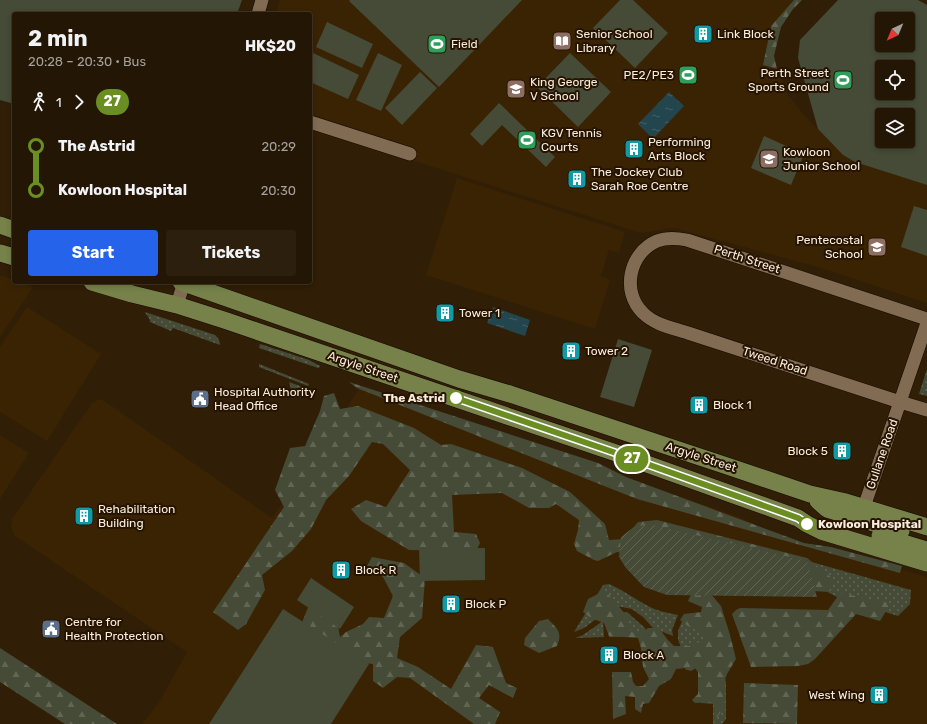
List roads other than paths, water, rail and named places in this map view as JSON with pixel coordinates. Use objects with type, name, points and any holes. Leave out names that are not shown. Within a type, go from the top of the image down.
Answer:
[{"type":"main road","points":[[0,226],[12,229]]},
{"type":"main road","points":[[0,253],[12,256]]},
{"type":"main road","name":"Argyle Street","points":[[99,284],[177,305],[231,322],[616,453],[798,518],[821,531],[927,563]]},
{"type":"main road","name":"Argyle Street","points":[[189,284],[459,379],[510,394],[810,494],[864,507],[927,527]]},
{"type":"main road","points":[[810,494],[826,515],[927,550]]},
{"type":"main road","points":[[798,518],[826,515],[927,539]]},
{"type":"street","points":[[259,12],[262,0]]},
{"type":"street","points":[[312,123],[410,154]]},
{"type":"street","name":"Perth Street","points":[[651,320],[636,305],[630,284],[631,274],[634,264],[640,254],[647,247],[667,238],[687,240],[927,319]]},
{"type":"street","points":[[177,305],[182,284]]},
{"type":"street","name":"Tweed Road","points":[[651,320],[927,410]]},
{"type":"street","points":[[900,402],[927,323]]},
{"type":"street","name":"Gullane Road","points":[[864,507],[900,402]]},
{"type":"water","points":[[669,92],[684,106],[653,139],[638,124]]},
{"type":"water","points":[[493,307],[530,320],[525,336],[487,323]]},
{"type":"place","name":"Link Block","points":[[703,34]]},
{"type":"place","name":"Senior School Library","points":[[562,41]]},
{"type":"place","name":"Field","points":[[437,44]]},
{"type":"place","name":"PE2/PE3","points":[[688,75]]},
{"type":"place","name":"Perth Street Sports Ground","points":[[843,80]]},
{"type":"place","name":"King George V School","points":[[516,89]]},
{"type":"place","name":"KGV Tennis Courts","points":[[527,140]]},
{"type":"place","name":"Performing Arts Block","points":[[634,149]]},
{"type":"place","name":"Kowloon Junior School","points":[[769,159]]},
{"type":"place","name":"The Jockey Club Sarah Roe Centre","points":[[577,179]]},
{"type":"place","name":"Pentecostal School","points":[[877,247]]},
{"type":"place","name":"Tower 1","points":[[445,313]]},
{"type":"place","name":"Tower 2","points":[[571,351]]},
{"type":"place","name":"The Astrid","points":[[456,398]]},
{"type":"place","name":"Hospital Authority Head Office","points":[[200,399]]},
{"type":"place","name":"Block 1","points":[[699,405]]},
{"type":"place","name":"Block 5","points":[[842,451]]},
{"type":"place","name":"Rehabilitation Building","points":[[84,516]]},
{"type":"place","name":"Kowloon Hospital","points":[[807,524]]},
{"type":"place","name":"Block R","points":[[341,570]]},
{"type":"place","name":"Block P","points":[[451,604]]},
{"type":"place","name":"Centre for Health Protection","points":[[51,629]]},
{"type":"place","name":"Block A","points":[[609,655]]},
{"type":"place","name":"West Wing","points":[[879,695]]}]
